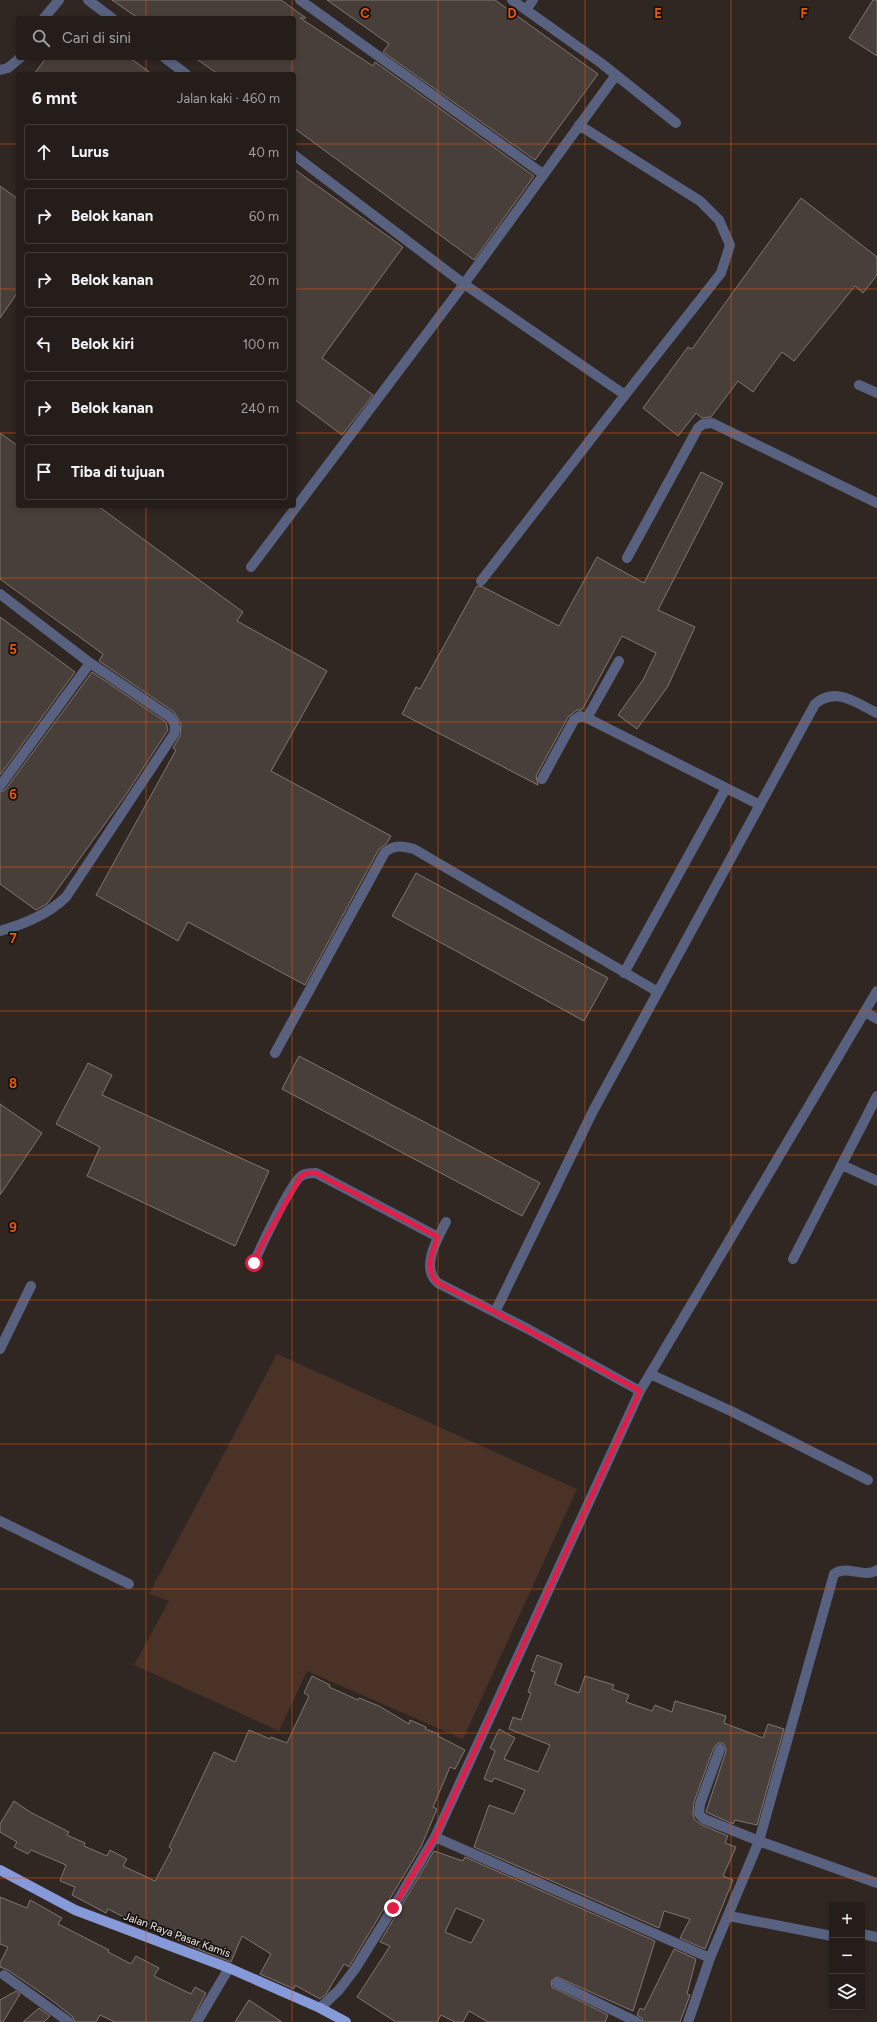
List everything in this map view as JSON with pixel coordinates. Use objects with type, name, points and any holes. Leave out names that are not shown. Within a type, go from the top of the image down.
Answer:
[{"type":"main road","name":"Jalan Raya Pasar Kamis","points":[[0,1870],[75,1910],[228,1968],[320,2008],[346,2022]]},
{"type":"street","points":[[46,16],[59,0]]},
{"type":"street","points":[[88,0],[109,16]]},
{"type":"street","points":[[300,0],[543,174]]},
{"type":"street","points":[[512,0],[616,75],[676,123]]},
{"type":"street","points":[[526,10],[533,0]]},
{"type":"street","points":[[0,70],[8,68],[18,60]]},
{"type":"street","points":[[168,60],[183,72]]},
{"type":"street","points":[[296,507],[464,284],[616,75]]},
{"type":"street","points":[[481,581],[625,394],[721,273],[730,245],[719,220],[700,202],[579,125]]},
{"type":"street","points":[[296,157],[464,284],[625,394]]},
{"type":"street","points":[[859,385],[877,393]]},
{"type":"street","points":[[627,558],[698,428],[704,424],[712,423],[877,503]]},
{"type":"street","points":[[251,567],[295,508]]},
{"type":"street","points":[[0,594],[90,663],[170,717],[174,721],[176,727],[174,734],[66,897],[59,904],[30,922],[0,931]]},
{"type":"street","points":[[587,718],[619,661]]},
{"type":"street","points":[[0,786],[90,663]]},
{"type":"street","points":[[495,1312],[593,1111],[815,704],[824,697],[835,695],[847,698],[877,713]]},
{"type":"street","points":[[542,779],[574,720],[580,716],[587,718],[760,805]]},
{"type":"street","points":[[624,973],[726,788]]},
{"type":"street","points":[[275,1054],[386,852],[393,846],[401,845],[414,849],[658,992]]},
{"type":"street","points":[[320,2008],[339,1990],[355,1969],[435,1837],[640,1391],[877,991]]},
{"type":"street","points":[[865,1012],[877,1019]]},
{"type":"street","points":[[794,1259],[877,1096]]},
{"type":"street","points":[[842,1165],[877,1181]]},
{"type":"street","points":[[254,1263],[260,1248],[293,1188],[301,1176],[308,1173],[316,1173],[438,1237]]},
{"type":"street","points":[[446,1222],[433,1248],[429,1272],[432,1278],[438,1283],[495,1312],[640,1391]]},
{"type":"street","points":[[0,1349],[31,1286]]},
{"type":"street","points":[[650,1374],[733,1412],[868,1480]]},
{"type":"street","points":[[0,1521],[129,1584]]},
{"type":"street","points":[[688,2022],[710,1958],[729,1916],[759,1841],[834,1574],[839,1571],[845,1571],[870,1574],[877,1570]]},
{"type":"street","points":[[720,1749],[700,1804],[699,1814],[704,1819],[759,1841],[877,1884]]},
{"type":"street","points":[[435,1837],[710,1958]]},
{"type":"street","points":[[729,1916],[829,1935]]},
{"type":"street","points":[[865,1934],[877,1936]]},
{"type":"street","points":[[197,2022],[228,1968]]},
{"type":"street","points":[[4,1975],[69,2022]]},
{"type":"street","points":[[557,1983],[637,2022]]},
{"type":"shaded area","points":[[277,1354],[577,1489],[463,1739],[307,1671],[279,1731],[134,1665],[169,1601],[149,1594]]},
{"type":"building","points":[[112,0],[281,0],[306,18],[300,18],[373,66],[375,62],[534,176],[474,260],[296,129],[296,72],[215,72],[198,60],[296,60],[296,16],[135,16]]},
{"type":"building","points":[[327,0],[495,0],[598,74],[535,160],[383,52],[389,44]]},
{"type":"building","points":[[873,0],[877,0],[877,56],[849,38]]},
{"type":"building","points":[[44,60],[133,60],[149,72],[36,72]]},
{"type":"building","points":[[296,170],[403,247],[322,358],[373,395],[342,435],[296,400]]},
{"type":"building","points":[[0,186],[16,198],[16,295],[0,318]]},
{"type":"building","points":[[801,198],[877,257],[877,275],[863,293],[855,286],[794,361],[782,352],[753,392],[738,381],[711,417],[702,418],[696,413],[678,436],[643,408],[688,347],[692,349]]},
{"type":"building","points":[[0,433],[16,445],[16,508],[101,508],[243,612],[237,621],[327,671],[271,771],[391,836],[387,843],[379,849],[305,985],[188,922],[178,941],[96,895],[176,750],[173,748],[180,736],[181,724],[174,712],[99,661],[103,654],[0,579]]},
{"type":"building","points":[[701,472],[723,483],[658,610],[695,627],[668,686],[637,729],[618,715],[643,680],[656,653],[622,636],[582,710],[577,710],[568,717],[536,776],[538,785],[402,714],[416,687],[420,689],[477,586],[483,587],[559,626],[597,557],[644,583]]},
{"type":"building","points":[[0,617],[75,672],[0,775]]},
{"type":"building","points":[[92,672],[166,722],[168,730],[125,796],[47,904],[36,910],[0,884],[0,792],[5,790]]},
{"type":"building","points":[[416,873],[608,978],[584,1021],[392,916]]},
{"type":"building","points":[[299,1056],[540,1183],[522,1216],[282,1089]]},
{"type":"building","points":[[88,1063],[112,1075],[102,1095],[269,1171],[235,1246],[87,1176],[100,1147],[56,1124]]},
{"type":"building","points":[[0,1104],[42,1133],[0,1195]]},
{"type":"building","points":[[537,1655],[562,1664],[555,1684],[579,1693],[585,1676],[614,1685],[612,1689],[629,1695],[626,1702],[652,1711],[655,1705],[672,1712],[675,1701],[726,1716],[724,1723],[763,1738],[768,1724],[784,1729],[757,1825],[735,1820],[733,1824],[706,1812],[726,1751],[723,1743],[718,1743],[714,1747],[694,1802],[694,1819],[702,1825],[728,1836],[725,1843],[736,1847],[723,1876],[733,1880],[705,1949],[680,1938],[690,1919],[664,1911],[659,1928],[474,1847],[489,1805],[514,1814],[525,1790],[494,1778],[492,1782],[484,1779],[495,1751],[490,1748],[499,1729],[515,1738],[504,1759],[538,1772],[550,1745],[509,1729],[513,1717],[521,1720],[531,1693],[528,1692],[535,1672],[531,1671]]},
{"type":"building","points":[[312,1676],[330,1685],[329,1687],[358,1700],[359,1698],[379,1706],[409,1724],[410,1720],[426,1727],[425,1729],[439,1734],[438,1736],[465,1750],[455,1769],[450,1767],[433,1807],[437,1809],[421,1847],[349,1967],[344,1964],[326,1994],[320,1999],[295,1985],[294,1989],[260,1974],[271,1954],[242,1936],[231,1962],[197,1949],[170,1936],[139,1925],[108,1909],[106,1913],[72,1895],[75,1887],[60,1881],[66,1865],[31,1850],[28,1854],[14,1847],[17,1842],[0,1832],[0,1824],[14,1801],[30,1812],[69,1832],[67,1835],[85,1843],[84,1846],[107,1856],[110,1850],[127,1859],[123,1866],[155,1881],[172,1849],[169,1847],[214,1752],[235,1762],[249,1730],[270,1739],[271,1737],[287,1743],[309,1696],[304,1693]]},
{"type":"building","points":[[434,1851],[463,1861],[465,1857],[655,1941],[633,2011],[557,1977],[551,1981],[552,1987],[608,2015],[605,2022],[488,2022],[469,2011],[463,2022],[455,2022],[441,2015],[437,2022],[396,2022],[357,1997],[390,1946],[380,1942]],"holes":[[[456,1908],[484,1920],[471,1943],[445,1932]]]},
{"type":"building","points":[[0,1897],[27,1908],[30,1900],[62,1918],[58,1924],[109,1950],[108,1952],[131,1964],[136,1956],[159,1968],[154,1976],[191,1994],[195,1987],[206,1993],[191,2022],[115,2022],[100,2015],[96,2022],[75,2022],[73,2017],[50,1999],[8,1970],[0,1967],[0,1963],[8,1947],[0,1944]]},
{"type":"building","points":[[674,1949],[696,1959],[687,1994],[690,1995],[680,2022],[643,2022],[642,2018],[637,2015],[640,2008],[644,2010]]},
{"type":"building","points":[[16,1991],[20,1994],[3,2022],[0,2022],[0,2000]]},
{"type":"building","points":[[249,2000],[282,2022],[235,2022]]},
{"type":"building","points":[[39,2008],[50,2016],[44,2022],[23,2022]]},
{"type":"route","points":[[254,1263],[260,1248],[301,1176],[308,1173],[316,1173],[438,1237],[433,1248],[429,1272],[432,1278],[438,1283],[528,1329],[640,1391],[435,1837],[393,1908]]}]
